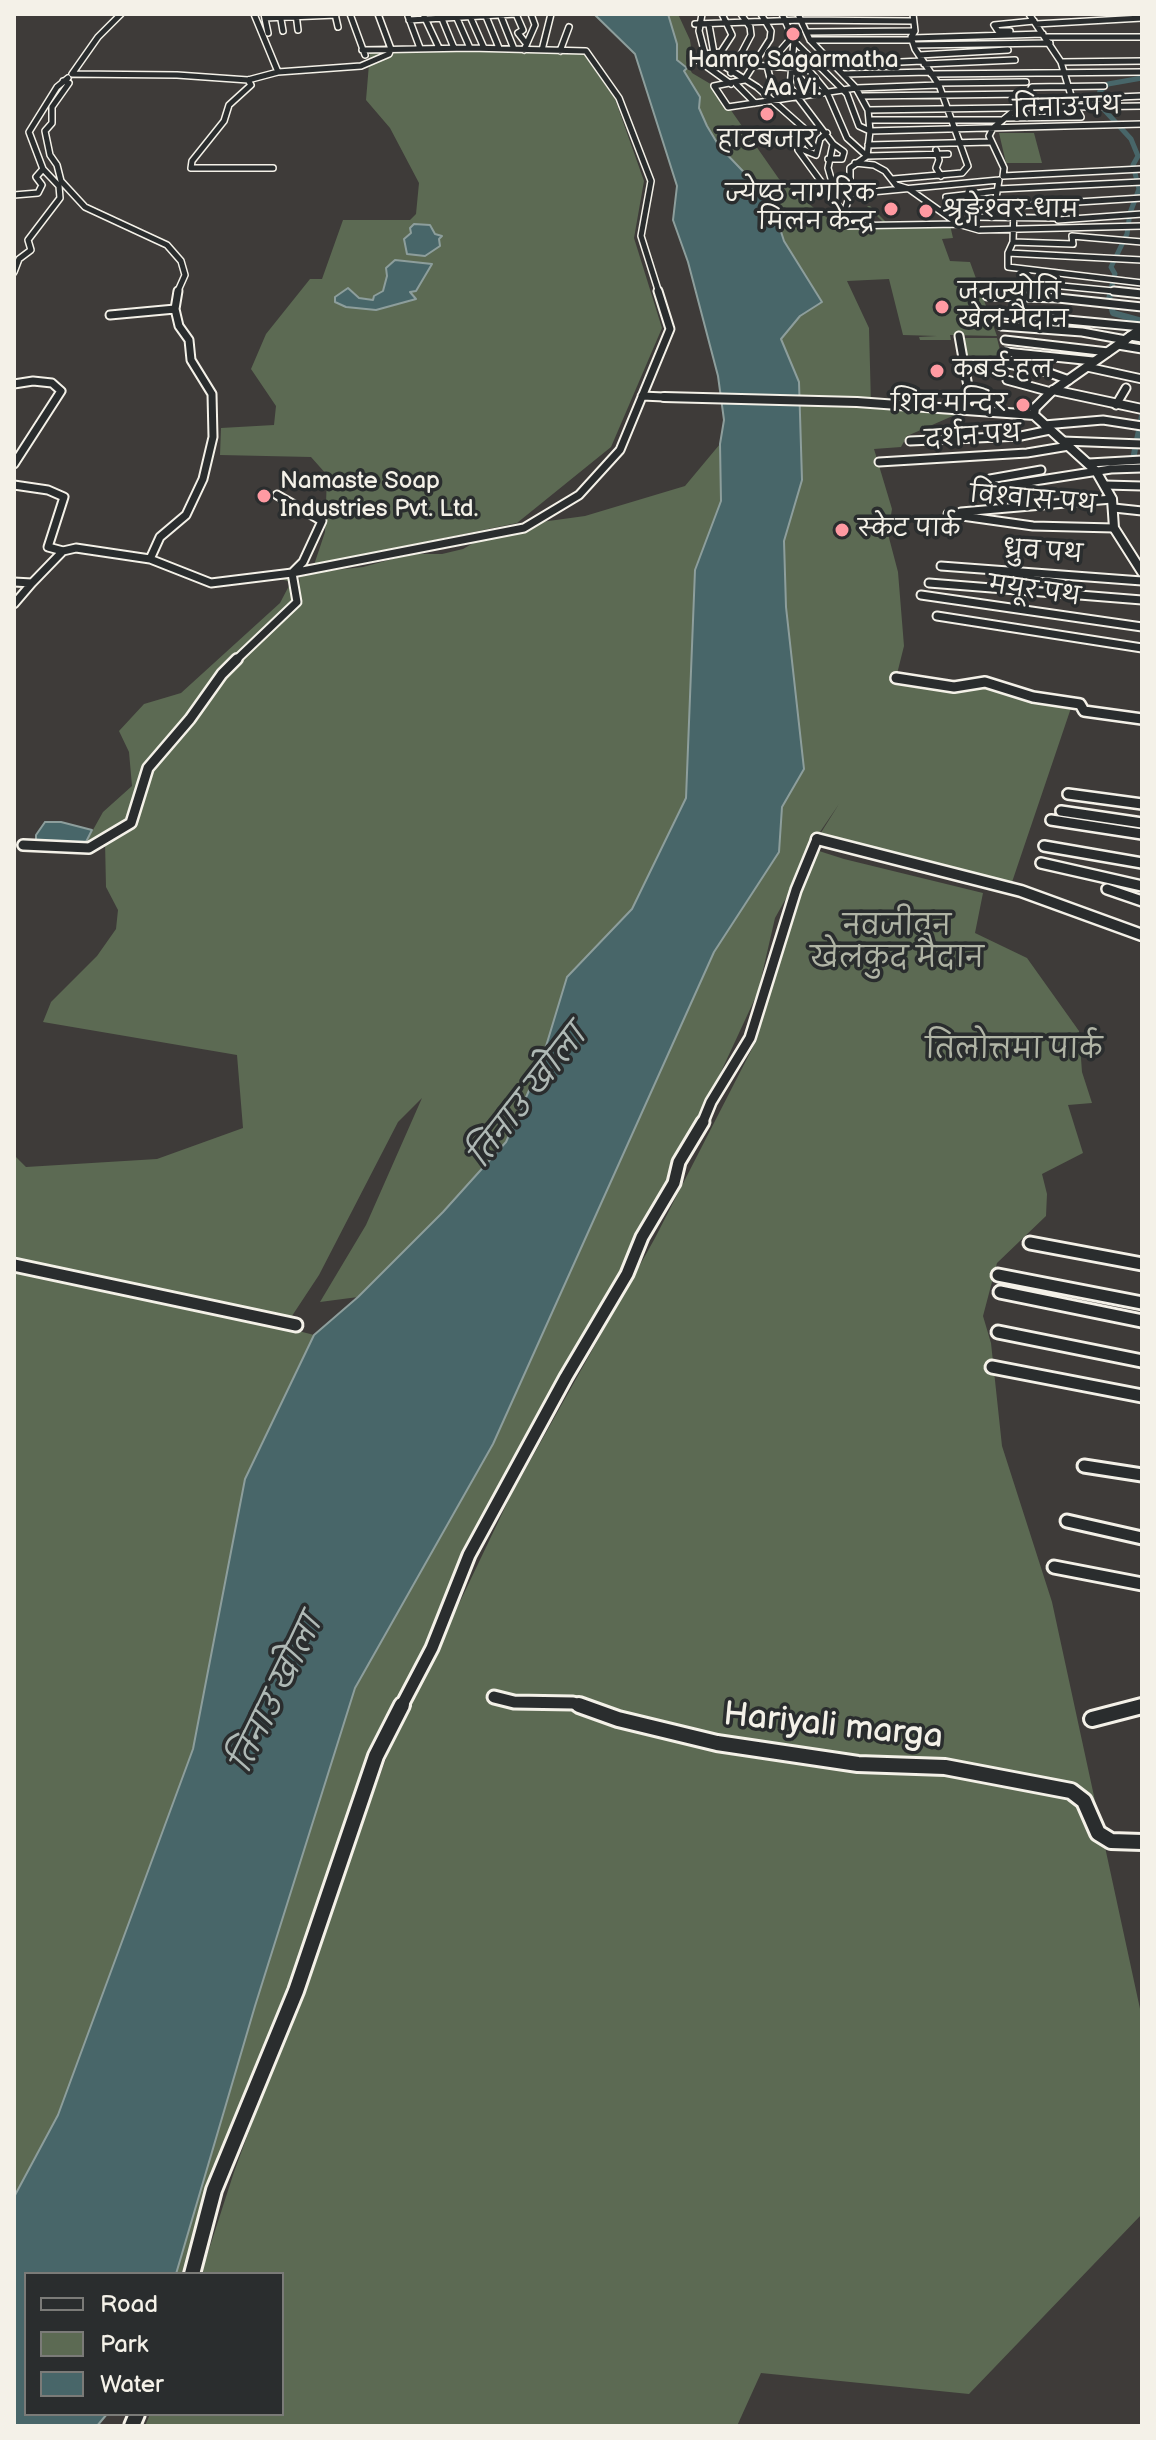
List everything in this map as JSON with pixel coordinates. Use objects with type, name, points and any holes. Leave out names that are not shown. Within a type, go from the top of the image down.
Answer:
[{"type":"street","points":[[14,272],[19,259],[31,250],[28,240],[60,198],[59,186],[43,169],[29,132],[30,126],[98,37],[122,14]]},
{"type":"street","points":[[254,14],[278,72]]},
{"type":"street","points":[[268,33],[265,16],[336,14],[338,27]]},
{"type":"street","points":[[350,14],[367,62],[361,66]]},
{"type":"street","points":[[72,74],[177,75],[248,80],[278,72],[361,66],[389,54],[391,49],[378,14]]},
{"type":"street","points":[[500,14],[514,49]]},
{"type":"street","points":[[420,48],[408,17],[516,14],[523,30],[518,33],[525,46]]},
{"type":"street","points":[[525,46],[535,25],[531,14]]},
{"type":"street","points":[[542,50],[551,14]]},
{"type":"street","points":[[702,14],[697,25],[705,54],[763,92],[778,97],[810,135],[799,148]]},
{"type":"street","points":[[705,54],[721,52],[732,35],[722,14]]},
{"type":"street","points":[[731,73],[751,35],[741,14]]},
{"type":"street","points":[[761,14],[770,39],[744,80],[714,86],[728,107],[778,97],[812,96],[934,78]]},
{"type":"street","points":[[1029,14],[1061,62],[1072,99]]},
{"type":"street","points":[[1065,14],[1093,14]]},
{"type":"street","points":[[296,15],[298,30]]},
{"type":"street","points":[[312,15],[315,29]]},
{"type":"street","points":[[470,15],[484,48]]},
{"type":"street","points":[[485,15],[499,48]]},
{"type":"street","points":[[280,16],[283,31]]},
{"type":"street","points":[[441,16],[454,48]]},
{"type":"street","points":[[456,16],[470,48]]},
{"type":"street","points":[[424,17],[439,48]]},
{"type":"street","points":[[697,25],[766,21],[783,17],[913,18],[913,37],[921,60],[943,95],[968,166],[962,173],[893,179]]},
{"type":"street","points":[[783,17],[794,38],[850,98],[859,126],[869,133],[956,136],[990,142]]},
{"type":"street","points":[[800,18],[810,40],[863,96],[869,120],[867,156]]},
{"type":"street","points":[[807,32],[1003,43],[1043,33],[1142,18]]},
{"type":"street","points":[[709,25],[714,53]]},
{"type":"street","points":[[1043,33],[994,25],[998,31],[1142,40]]},
{"type":"street","points":[[560,51],[569,27]]},
{"type":"street","points":[[913,37],[973,30]]},
{"type":"street","points":[[810,40],[1043,33]]},
{"type":"street","points":[[776,67],[774,58],[794,38]]},
{"type":"street","points":[[794,38],[790,87],[817,115],[833,144],[844,152],[842,159],[828,159]]},
{"type":"street","points":[[1003,43],[1031,89]]},
{"type":"street","points":[[14,485],[48,490],[64,497],[48,547],[150,559],[211,583],[292,573],[524,528],[579,495],[620,450],[670,329],[641,236],[651,181],[619,98],[586,51],[542,50],[525,46],[514,49],[362,50]]},
{"type":"street","points":[[753,65],[822,67],[1008,50]]},
{"type":"street","points":[[921,60],[1015,60]]},
{"type":"street","points":[[699,61],[734,84],[755,103]]},
{"type":"street","points":[[1061,62],[1142,61]]},
{"type":"street","points":[[763,92],[773,90],[767,66]]},
{"type":"street","points":[[806,66],[827,92],[847,138],[867,156]]},
{"type":"street","points":[[791,68],[812,96]]},
{"type":"street","points":[[850,80],[1142,72]]},
{"type":"street","points":[[844,74],[1026,82]]},
{"type":"street","points":[[248,80],[251,85],[229,105],[224,121],[192,161],[191,168],[273,168]]},
{"type":"street","points":[[63,81],[69,83],[52,107],[52,123],[45,131],[50,155],[57,165],[61,181],[85,207],[167,245],[181,261],[185,275],[178,288],[175,309],[179,326],[189,340],[191,360],[212,394],[213,437],[203,479],[186,515],[160,537],[150,559]]},
{"type":"street","points":[[1104,86],[1036,86],[1024,94],[1016,109],[993,128],[990,142],[1004,168],[995,204],[1023,206],[1138,198]]},
{"type":"street","points":[[863,96],[1024,94]]},
{"type":"street","points":[[1062,99],[1142,96]]},
{"type":"street","points":[[868,110],[1142,106]]},
{"type":"street","points":[[869,120],[1081,117],[1076,108]]},
{"type":"street","name":"तिनाउ पथ","points":[[956,136],[993,128],[1142,124]]},
{"type":"street","points":[[807,131],[826,131]]},
{"type":"street","points":[[799,148],[816,155],[820,139],[826,131]]},
{"type":"street","points":[[868,145],[956,136]]},
{"type":"street","points":[[833,144],[828,159],[832,182],[850,194],[1119,167]]},
{"type":"street","points":[[980,147],[996,152]]},
{"type":"street","points":[[799,148],[846,216]]},
{"type":"street","points":[[937,153],[936,168],[941,176]]},
{"type":"street","points":[[948,154],[867,156],[855,163],[850,168],[850,194],[846,216],[840,226],[958,224]]},
{"type":"street","points":[[855,163],[874,165],[893,179],[896,185],[909,189],[958,224],[971,229],[1141,226]]},
{"type":"street","points":[[14,195],[38,193],[42,185],[36,177],[43,169]]},
{"type":"street","points":[[1027,170],[1142,169]]},
{"type":"street","points":[[946,197],[998,190],[1140,182]]},
{"type":"street","points":[[940,187],[951,206]]},
{"type":"street","points":[[1022,189],[1023,194],[1018,197],[1023,206]]},
{"type":"street","points":[[1014,206],[1013,242],[1008,253],[1008,267],[1142,283]]},
{"type":"street","points":[[971,217],[1057,219],[1142,214]]},
{"type":"street","points":[[1013,242],[1073,244],[1072,236],[1142,242]]},
{"type":"street","points":[[1008,253],[1142,264]]},
{"type":"street","points":[[1020,282],[1142,294]]},
{"type":"street","points":[[987,296],[1142,307]]},
{"type":"street","points":[[110,315],[175,309]]},
{"type":"street","points":[[993,313],[1142,328]]},
{"type":"street","points":[[1001,326],[1082,332],[1125,340],[1142,338]]},
{"type":"street","points":[[1034,415],[1035,408],[1054,390],[1142,328]]},
{"type":"street","points":[[959,336],[972,409]]},
{"type":"street","points":[[1005,340],[1108,352]]},
{"type":"street","points":[[1125,340],[1142,349]]},
{"type":"street","points":[[1006,352],[1090,364],[1142,379]]},
{"type":"street","points":[[1003,363],[1041,370],[1069,380]]},
{"type":"street","points":[[1016,377],[1054,390]]},
{"type":"street","points":[[1007,380],[1142,409]]},
{"type":"street","points":[[14,384],[33,381],[52,383],[61,391],[14,464]]},
{"type":"street","points":[[1116,405],[1126,388]]},
{"type":"street","points":[[642,396],[857,402],[1034,415],[1096,471],[1113,504],[1114,528],[1137,557],[1142,572]]},
{"type":"street","points":[[910,441],[1021,436],[1047,427],[1103,420],[1140,426]]},
{"type":"street","name":"दर्शन पथ","points":[[879,462],[1027,453],[1066,443],[1137,444]]},
{"type":"street","points":[[1027,453],[1049,479]]},
{"type":"street","points":[[1089,463],[1142,460]]},
{"type":"street","points":[[996,487],[1096,471],[1142,468]]},
{"type":"street","points":[[990,479],[1041,470]]},
{"type":"street","points":[[1105,485],[1142,486]]},
{"type":"street","points":[[277,495],[322,521],[303,562],[292,573]]},
{"type":"street","points":[[1113,504],[1142,511]]},
{"type":"street","name":"विश्वास पथ","points":[[1113,504],[948,514],[1033,526],[1114,528]]},
{"type":"street","points":[[14,604],[63,551]]},
{"type":"street","name":"ध्रुव पथ","points":[[941,566],[1142,581]]},
{"type":"street","points":[[23,845],[89,848],[131,823],[148,768],[190,719],[222,674],[297,602],[292,573]]},
{"type":"street","points":[[14,582],[32,583]]},
{"type":"street","points":[[929,583],[1142,600]]},
{"type":"street","name":"मयूर पथ","points":[[921,595],[1142,627]]},
{"type":"street","points":[[937,616],[1142,648]]},
{"type":"street","points":[[896,678],[954,687],[985,682],[1022,695],[1080,704],[1084,711],[1142,719]]},
{"type":"street","points":[[1068,794],[1142,804]]},
{"type":"street","points":[[1061,811],[1142,823]]},
{"type":"street","points":[[1051,820],[1142,834]]},
{"type":"street","points":[[193,2272],[214,2190],[296,1991],[376,1756],[432,1648],[469,1555],[566,1377],[613,1299],[642,1237],[674,1183],[679,1162],[698,1135],[711,1102],[750,1038],[796,890],[817,839],[1021,891],[1142,935]]},
{"type":"street","points":[[1044,846],[1142,863]]},
{"type":"street","points":[[1041,863],[1142,886]]},
{"type":"street","points":[[1107,889],[1142,901]]},
{"type":"street","points":[[1030,1243],[1142,1264]]},
{"type":"street","points":[[14,1265],[296,1325]]},
{"type":"street","points":[[998,1275],[1142,1303]]},
{"type":"street","points":[[1000,1292],[1142,1321]]},
{"type":"street","points":[[998,1332],[1142,1361]]},
{"type":"street","points":[[992,1367],[1142,1396]]},
{"type":"street","points":[[1084,1466],[1142,1475]]},
{"type":"street","points":[[1067,1521],[1142,1538]]},
{"type":"street","points":[[1054,1567],[1142,1584]]},
{"type":"street","name":"Hariyali marga","points":[[494,1697],[514,1702],[573,1703],[618,1719],[717,1743],[858,1764],[945,1767],[1071,1791],[1084,1801],[1098,1833],[1111,1841],[1142,1842]]},
{"type":"street","points":[[1092,1719],[1142,1706]]},
{"type":"green space","points":[[668,14],[678,14],[690,40],[692,54],[686,55],[686,61],[692,73],[714,86],[779,179],[820,213],[840,226],[885,224],[867,206],[870,206],[889,225],[950,225],[953,238],[942,239],[950,261],[970,262],[997,336],[950,335],[951,340],[920,340],[919,337],[937,336],[903,335],[889,279],[847,281],[869,328],[871,405],[964,411],[907,436],[901,447],[874,449],[892,509],[888,534],[898,572],[904,646],[896,678],[992,687],[1030,699],[1072,705],[1010,888],[817,839],[839,804],[805,854],[798,877],[775,918],[758,992],[701,1115],[599,1313],[476,1531],[428,1639],[373,1750],[345,1824],[283,2014],[217,2160],[188,2272],[177,2272],[255,2006],[355,1688],[493,1444],[714,952],[779,852],[782,807],[804,769],[786,607],[784,541],[802,480],[799,383],[781,339],[800,316],[822,302],[784,241],[775,213],[757,186],[719,146],[707,126],[699,108],[700,97],[684,71],[686,68],[677,60],[677,44]]},
{"type":"green space","points":[[481,50],[583,53],[615,99],[644,181],[634,238],[662,328],[611,447],[517,523],[314,565],[325,532],[327,475],[311,457],[220,455],[221,428],[274,425],[276,406],[251,369],[266,334],[310,279],[322,279],[343,220],[410,220],[416,214],[419,183],[390,128],[366,100],[370,52]]},
{"type":"green space","points":[[999,133],[1034,133],[1042,163],[1006,163]]},
{"type":"green space","points":[[963,338],[997,338],[1003,362],[968,362]]},
{"type":"green space","points":[[720,444],[721,501],[695,570],[686,798],[632,910],[567,977],[540,1066],[506,1143],[358,1297],[320,1302],[366,1225],[422,1098],[398,1122],[319,1275],[288,1322],[222,1307],[187,1294],[154,1291],[14,1262],[14,1155],[26,1167],[157,1159],[243,1128],[237,1055],[43,1022],[51,1002],[97,956],[116,929],[118,910],[106,887],[105,841],[117,837],[130,825],[151,768],[217,686],[276,622],[301,603],[299,574],[363,567],[411,554],[442,554],[463,549],[480,539],[541,522],[585,516],[685,486]]},
{"type":"green space","points":[[291,577],[294,594],[291,602],[220,672],[184,723],[148,764],[134,817],[84,846],[103,812],[132,786],[129,752],[119,731],[144,704],[181,693],[280,603],[291,582],[276,578]]},
{"type":"green space","points":[[819,851],[983,893],[975,933],[1027,958],[1079,1031],[1082,1072],[1092,1103],[1068,1105],[1083,1153],[1042,1174],[1047,1194],[1046,1216],[997,1263],[983,1316],[991,1343],[1002,1446],[1052,1602],[1142,2018],[1142,2214],[969,2394],[761,2373],[737,2426],[145,2426],[149,2416],[284,2416],[284,2272],[202,2272],[234,2172],[390,1748],[511,1495],[655,1238],[756,1041],[800,889]]},
{"type":"green space","points":[[14,1267],[194,1304],[314,1335],[245,1479],[193,1749],[58,2115],[14,2197]]},
{"type":"water","name":"तिनाउ खोला","points":[[594,14],[668,14],[677,44],[677,60],[687,68],[684,71],[700,97],[699,108],[707,126],[719,146],[757,186],[775,213],[784,241],[822,302],[800,316],[781,339],[799,382],[802,480],[784,541],[786,607],[804,769],[782,807],[779,852],[714,952],[493,1444],[355,1688],[255,2006],[177,2272],[24,2272],[24,2416],[105,2416],[97,2426],[14,2426],[14,2197],[58,2115],[193,1749],[245,1479],[314,1335],[358,1297],[443,1212],[506,1142],[540,1066],[567,977],[632,909],[686,798],[695,570],[721,501],[720,444],[724,420],[718,376],[688,262],[673,220],[677,186],[635,54]]},
{"type":"water","points":[[414,224],[430,225],[435,234],[442,236],[440,246],[425,256],[407,254],[404,239],[411,233],[410,228]]},
{"type":"water","points":[[395,260],[432,264],[416,291],[410,292],[416,299],[376,310],[346,307],[335,302],[335,297],[348,288],[359,298],[373,300],[383,291],[386,268]]},
{"type":"water","points":[[45,822],[61,822],[92,830],[84,846],[36,844],[36,835]]},
{"type":"waterway","points":[[1110,293],[1115,274],[1111,267],[1127,234],[1130,213],[1139,189],[1133,165],[1138,156],[1131,139],[1097,102],[1100,91],[1108,84],[1142,78]]},
{"type":"waterway","points":[[1111,291],[1109,299],[1113,313],[1142,321]]},
{"type":"waterway","points":[[1133,459],[1142,416]]},
{"type":"place","name":"Hamro Sagarmatha Aa.Vi.","points":[[793,34]]},
{"type":"place","name":"हाटबजार","points":[[767,114]]},
{"type":"place","name":"ज्येष्ठ नागरिक मिलन केन्द्र","points":[[891,209]]},
{"type":"place","name":"श्रृङ्गेश्वर धाम","points":[[926,211]]},
{"type":"place","name":"जनज्योति खेल मैदान","points":[[942,307]]},
{"type":"place","name":"कबर्ड हल","points":[[937,371]]},
{"type":"place","name":"शिव मन्दिर","points":[[1023,405]]},
{"type":"place","name":"Namaste Soap Industries Pvt. Ltd.","points":[[264,496]]},
{"type":"place","name":"स्केट पार्क","points":[[842,530]]},
{"type":"park label","name":"नवजीवन खेलकुद मैदान","points":[[897,944]]},
{"type":"park label","name":"तिलोत्तमा पार्क","points":[[1014,1051]]}]
